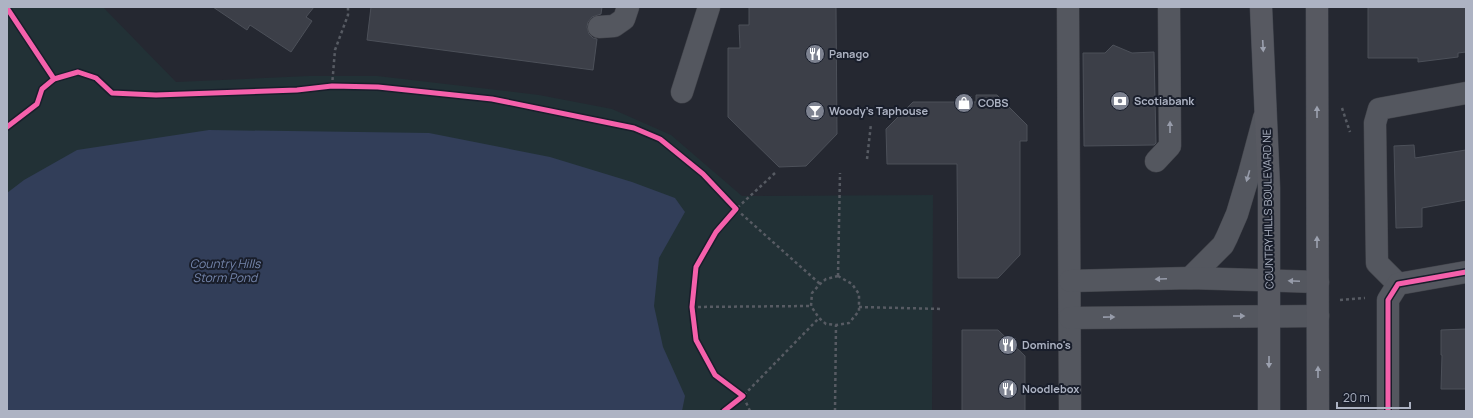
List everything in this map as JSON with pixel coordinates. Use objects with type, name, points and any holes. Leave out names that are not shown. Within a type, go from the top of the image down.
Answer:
[{"type":"main road","name":"COUNTRY HILLS BOULEVARD NE","points":[[1261,7],[1269,188],[1269,411]]},
{"type":"main road","points":[[1317,7],[1318,411]]},
{"type":"street","points":[[599,27],[614,26],[624,20],[628,7]]},
{"type":"street","points":[[682,92],[709,7]]},
{"type":"street","points":[[1068,7],[1070,411]]},
{"type":"street","points":[[1156,161],[1170,146],[1169,8]]},
{"type":"street","points":[[1398,284],[1377,263],[1375,123],[1379,109],[1394,105],[1466,93]]},
{"type":"street","points":[[1190,278],[1223,245],[1227,237],[1237,214],[1266,111]]},
{"type":"street","points":[[1388,411],[1388,300],[1398,284],[1466,272]]},
{"type":"street","points":[[1070,281],[1190,278],[1318,282]]},
{"type":"street","points":[[1070,318],[1318,316]]},
{"type":"path","points":[[332,86],[335,50],[348,15],[348,7]]},
{"type":"path","points":[[325,87],[340,86]]},
{"type":"path","points":[[1341,103],[1352,138]]},
{"type":"path","points":[[867,159],[871,124]]},
{"type":"path","points":[[731,214],[775,172]]},
{"type":"path","points":[[838,276],[840,173]]},
{"type":"path","points":[[731,203],[820,284]]},
{"type":"path","points":[[838,276],[852,284],[860,294],[859,310],[849,323],[826,324],[818,318],[811,306],[812,293],[826,279],[838,276]]},
{"type":"path","points":[[1338,300],[1357,299]]},
{"type":"path","points":[[693,300],[693,314]]},
{"type":"path","points":[[692,307],[811,306]]},
{"type":"path","points":[[859,307],[943,309]]},
{"type":"path","points":[[737,401],[818,318]]},
{"type":"path","points":[[835,411],[836,324]]},
{"type":"path","points":[[738,392],[743,396],[750,411]]},
{"type":"shaded area","name":"Country Hills Storm Pond","points":[[7,7],[103,7],[176,82],[309,76],[377,76],[539,95],[612,109],[671,135],[742,196],[933,195],[932,411],[7,411]]},
{"type":"water","name":"Country Hills Storm Pond","points":[[209,130],[429,133],[550,157],[632,182],[675,198],[685,212],[659,258],[654,306],[663,347],[685,396],[682,411],[7,411],[7,193],[24,180],[77,150]]},
{"type":"building","points":[[213,7],[314,7],[306,17],[312,21],[291,52],[250,25],[247,30]]},
{"type":"building","points":[[371,7],[602,7],[601,14],[592,17],[588,22],[587,27],[589,34],[593,38],[597,39],[593,70],[367,40]]},
{"type":"building","points":[[749,7],[836,7],[837,134],[806,166],[779,167],[728,117],[728,48],[740,48],[739,25],[749,25]]},
{"type":"building","points":[[1368,7],[1466,7],[1466,52],[1458,53],[1458,57],[1418,62],[1418,58],[1368,58]]},
{"type":"building","points":[[1113,45],[1132,53],[1154,52],[1156,143],[1154,145],[1084,146],[1083,53],[1105,53]]},
{"type":"building","points":[[976,95],[997,95],[1027,125],[1027,141],[1020,141],[1020,255],[998,278],[958,278],[957,164],[887,164],[886,129],[913,102],[976,102]]},
{"type":"building","points":[[1414,145],[1415,158],[1466,150],[1466,200],[1422,208],[1422,227],[1396,228],[1394,146]]},
{"type":"building","points":[[1466,329],[1466,389],[1441,389],[1441,330]]},
{"type":"building","points":[[962,330],[998,330],[1025,356],[1025,411],[962,411]]},
{"type":"cycle path","points":[[7,8],[54,79]]},
{"type":"cycle path","points":[[7,127],[37,104],[42,89],[54,79],[78,72],[96,78],[112,93],[156,95],[297,90],[332,86],[378,87],[492,99],[634,128],[660,139],[703,174],[736,209],[716,232],[696,267],[692,307],[696,340],[715,375],[743,396],[724,411]]},
{"type":"cycle path","points":[[1388,411],[1388,300],[1398,284],[1466,272]]},
{"type":"place","name":"Panago","points":[[815,54]]},
{"type":"place","name":"Scotiabank","points":[[1120,101]]},
{"type":"place","name":"COBS","points":[[964,103]]},
{"type":"place","name":"Woody's Taphouse","points":[[815,111]]},
{"type":"place","name":"Domino's","points":[[1008,345]]},
{"type":"place","name":"Noodlebox","points":[[1008,389]]}]
